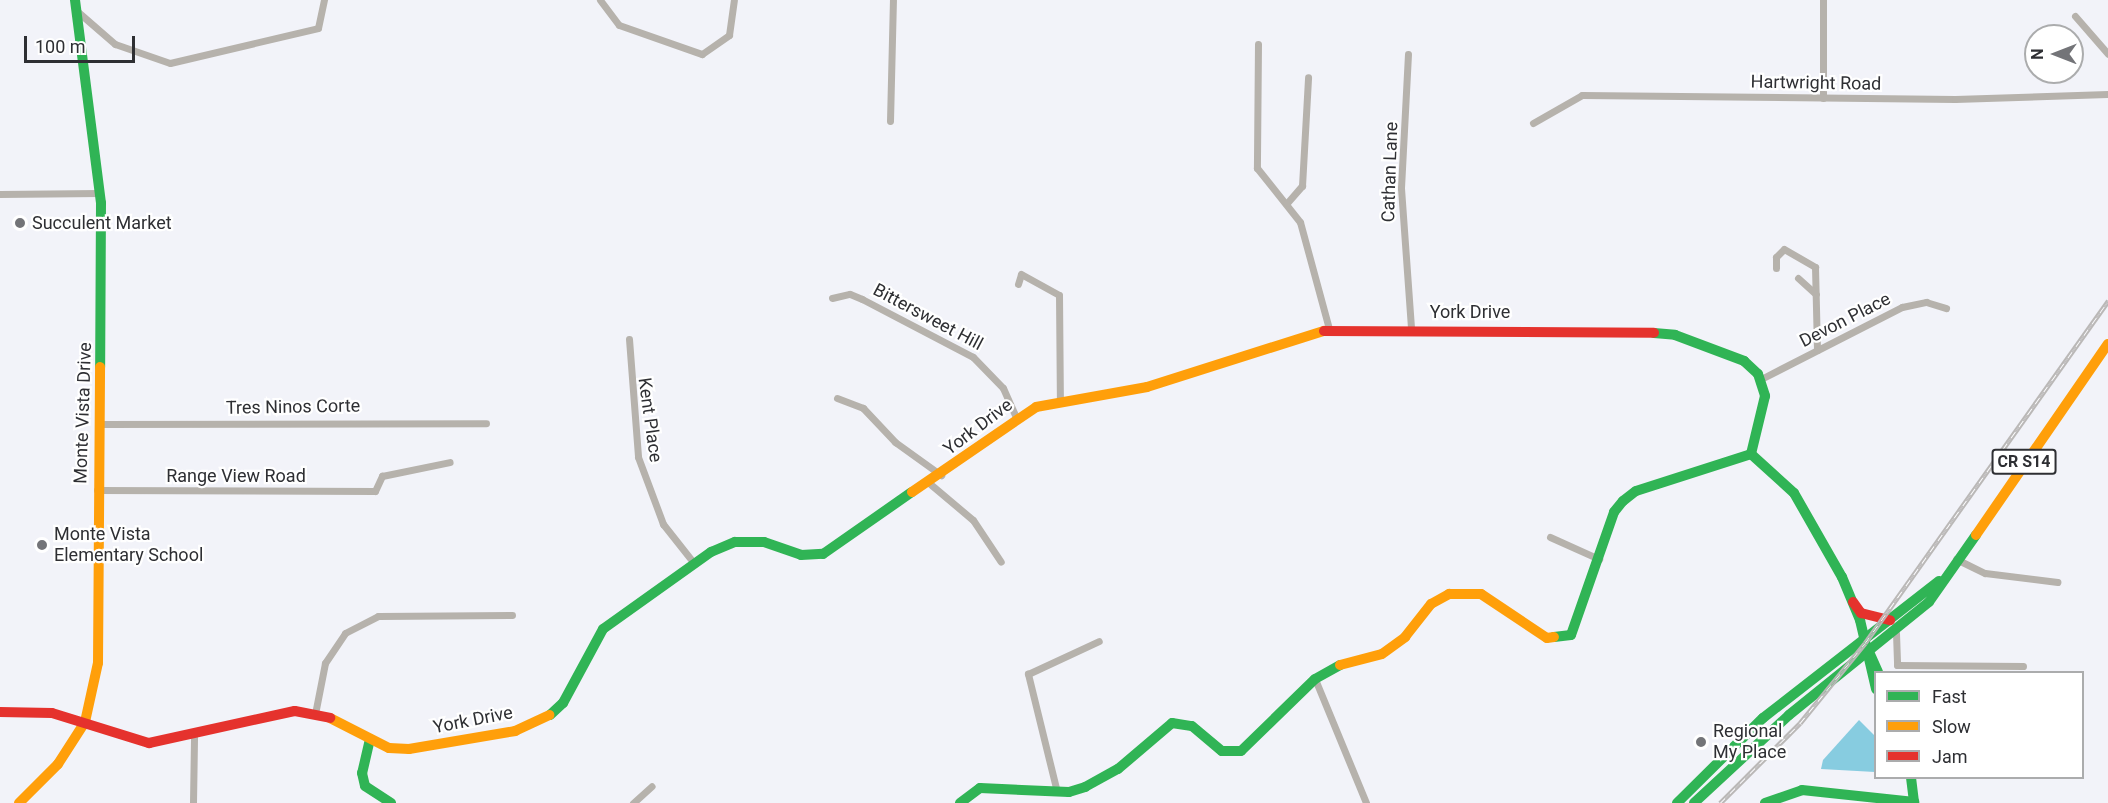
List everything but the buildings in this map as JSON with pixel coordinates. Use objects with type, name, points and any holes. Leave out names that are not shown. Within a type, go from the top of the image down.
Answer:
[{"type":"street","name":"Monte Vista Drive","points":[[19,803],[58,764],[85,722],[98,663],[97,489],[102,424],[99,194],[75,0]]},
{"type":"street","points":[[78,12],[115,44],[170,63],[318,28],[324,0]]},
{"type":"street","points":[[600,0],[619,25],[702,54],[729,35],[734,0]]},
{"type":"street","points":[[890,121],[893,0]]},
{"type":"street","points":[[1823,0],[1823,98]]},
{"type":"street","points":[[2075,16],[2108,54]]},
{"type":"street","points":[[1258,44],[1257,168],[1300,222],[1329,329]]},
{"type":"street","name":"Cathan Lane","points":[[1408,54],[1401,188],[1410,328]]},
{"type":"street","points":[[1287,203],[1302,186],[1308,77]]},
{"type":"street","name":"Hartwright Road","points":[[1533,123],[1582,95],[1823,98],[2108,94]]},
{"type":"street","points":[[0,194],[99,194]]},
{"type":"street","points":[[1776,268],[1776,257],[1784,249],[1814,266],[1817,295],[1817,350]]},
{"type":"street","points":[[1018,284],[1021,274],[1059,296],[1060,400]]},
{"type":"street","points":[[1798,279],[1817,295]]},
{"type":"street","name":"Bittersweet Hill","points":[[832,298],[849,294],[862,299],[973,357],[1003,388],[1016,417]]},
{"type":"street","name":"Devon Place","points":[[1761,379],[1902,308],[1926,302],[1946,308]]},
{"type":"street","name":"York Drive","points":[[0,712],[52,713],[149,743],[194,737],[282,712],[315,714],[370,739],[409,750],[515,731],[545,718],[573,689],[603,629],[693,562],[735,542],[764,542],[810,557],[823,554],[941,475],[1016,417],[1060,400],[1147,387],[1329,329],[1660,332],[1744,361],[1761,379]]},
{"type":"street","name":"Kent Place","points":[[629,339],[638,457],[663,524],[693,562]]},
{"type":"street","name":"CR S14","points":[[1677,803],[1763,718],[1864,643],[1939,581],[2108,344]]},
{"type":"street","points":[[1751,454],[1765,396],[1761,379]]},
{"type":"street","points":[[837,398],[863,408],[895,442],[941,475]]},
{"type":"street","name":"Tres Ninos Corte","points":[[102,424],[486,423]]},
{"type":"street","points":[[960,803],[981,788],[1057,792],[1101,780],[1172,723],[1192,726],[1222,751],[1241,751],[1315,680],[1331,668],[1382,654],[1405,637],[1437,599],[1464,592],[1481,594],[1547,638],[1572,635],[1614,512],[1636,491],[1751,454]]},
{"type":"street","points":[[1751,454],[1794,493],[1852,602],[1861,613],[1890,620]]},
{"type":"street","name":"Range View Road","points":[[97,489],[375,492],[382,476],[450,462]]},
{"type":"street","points":[[929,483],[967,514],[1001,562]]},
{"type":"street","points":[[1550,537],[1599,559]]},
{"type":"street","points":[[1956,560],[1984,573],[2056,582]]},
{"type":"street","name":"CR S14","points":[[1694,803],[1740,759],[1896,633],[1929,602],[1939,581]]},
{"type":"street","points":[[1852,602],[1874,685]]},
{"type":"street","points":[[315,714],[325,663],[345,633],[378,616],[512,615]]},
{"type":"street","points":[[1894,671],[1897,665],[1896,633]]},
{"type":"street","points":[[1057,792],[1028,674],[1099,640]]},
{"type":"street","points":[[1740,759],[1758,730],[1864,643]]},
{"type":"street","points":[[1867,656],[1877,671]]},
{"type":"street","points":[[1897,665],[2023,666]]},
{"type":"street","points":[[1315,680],[1366,803]]},
{"type":"street","points":[[193,803],[194,737]]},
{"type":"street","points":[[370,739],[362,773],[365,786],[392,803]]},
{"type":"street","points":[[1770,802],[1802,789],[1840,790],[1915,802],[1911,779]]},
{"type":"street","points":[[633,803],[652,786]]},
{"type":"street","points":[[1838,803],[1840,790]]},
{"type":"water","points":[[1859,720],[1874,735],[1874,772],[1821,769],[1823,760]]},
{"type":"railway","points":[[1720,803],[1800,723],[1865,643],[2108,301]]},
{"type":"traffic: fast","points":[[75,0],[101,203],[100,367]]},
{"type":"traffic: fast","points":[[1654,333],[1675,335],[1744,361],[1758,374],[1765,396],[1751,454]]},
{"type":"traffic: fast","points":[[1751,454],[1794,493],[1842,577],[1860,620],[1874,680]]},
{"type":"traffic: fast","points":[[1554,637],[1571,635],[1614,512],[1623,501],[1636,491],[1751,454]]},
{"type":"traffic: fast","points":[[550,715],[563,703],[603,629],[711,552],[735,542],[764,542],[801,555],[823,554],[912,492]]},
{"type":"traffic: fast","points":[[1694,803],[1789,715],[1929,602],[1976,535]]},
{"type":"traffic: fast","points":[[1677,803],[1763,718],[1939,581]]},
{"type":"traffic: fast","points":[[1870,654],[1878,671]]},
{"type":"traffic: fast","points":[[960,803],[980,788],[1069,792],[1085,787],[1118,769],[1172,723],[1192,726],[1222,751],[1241,751],[1315,679],[1340,665]]},
{"type":"traffic: fast","points":[[370,739],[362,773],[365,786],[391,803]]},
{"type":"traffic: fast","points":[[1765,803],[1802,790],[1914,802],[1911,779]]},
{"type":"traffic: slow","points":[[912,492],[1036,407],[1147,387],[1324,331]]},
{"type":"traffic: slow","points":[[1976,535],[2108,344]]},
{"type":"traffic: slow","points":[[19,803],[58,764],[85,722],[98,663],[100,367]]},
{"type":"traffic: slow","points":[[1340,665],[1382,654],[1405,637],[1431,604],[1449,594],[1481,594],[1547,638],[1554,637]]},
{"type":"traffic: slow","points":[[330,718],[389,748],[409,749],[515,731],[550,715]]},
{"type":"traffic: jam","points":[[1324,331],[1654,333]]},
{"type":"traffic: jam","points":[[1853,602],[1861,613],[1890,620]]},
{"type":"traffic: jam","points":[[0,712],[52,713],[149,743],[295,711],[330,718]]},
{"type":"place","name":"Succulent Market","points":[[20,223]]},
{"type":"place","name":"Monte Vista Elementary School","points":[[42,545]]},
{"type":"place","name":"Regional My Place","points":[[1701,742]]}]
